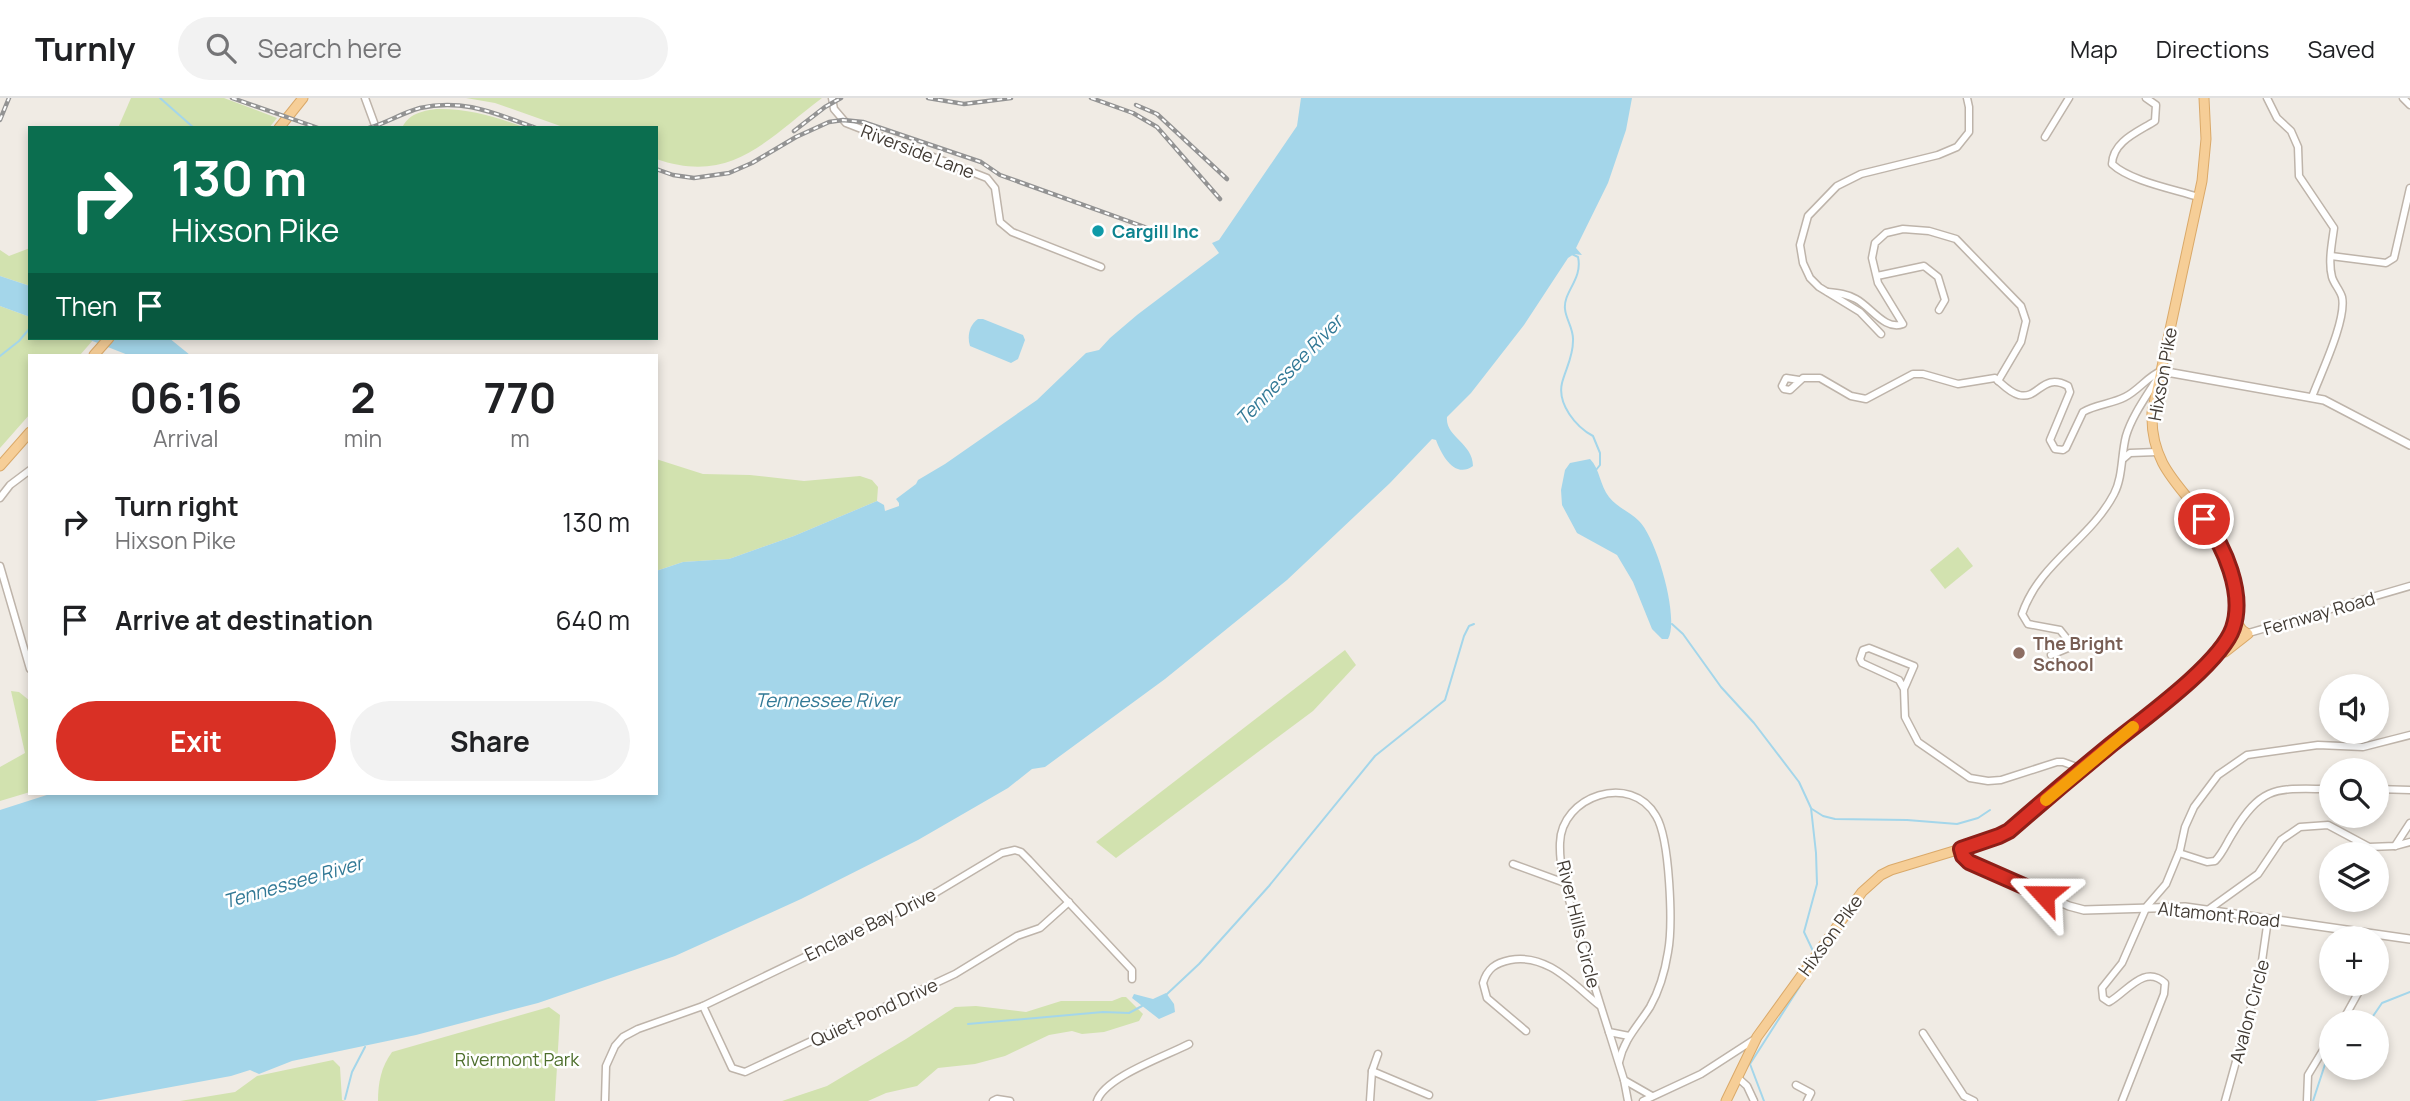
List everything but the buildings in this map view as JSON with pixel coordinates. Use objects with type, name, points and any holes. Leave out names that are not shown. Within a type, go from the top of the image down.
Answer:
[{"type":"main road","points":[[281,126],[303,98]]},
{"type":"main road","name":"Hixson Pike","points":[[1726,1101],[1757,1038],[1823,943],[1867,887],[1881,875],[1904,865],[1961,849],[2009,831],[2190,680],[2219,652],[2228,639],[2235,620],[2234,591],[2226,555],[2217,537],[2162,465],[2152,431],[2152,413],[2198,197],[2206,139],[2204,98]]},
{"type":"main road","points":[[95,354],[107,340]]},
{"type":"main road","points":[[0,466],[28,434]]},
{"type":"main road","points":[[2219,652],[2225,652],[2248,634],[2235,620]]},
{"type":"street","points":[[365,98],[375,126]]},
{"type":"street","name":"Riverside Lane","points":[[832,98],[834,109],[846,124],[987,178],[995,188],[1000,222],[1012,232],[1101,267]]},
{"type":"street","points":[[1881,334],[1860,312],[1810,278],[1803,263],[1800,245],[1808,216],[1837,186],[1861,174],[1938,155],[1957,147],[1969,132],[1969,107],[1966,98]]},
{"type":"street","points":[[2045,137],[2069,98]]},
{"type":"street","points":[[2146,98],[2156,105],[2155,121],[2117,148],[2112,155],[2112,164],[2135,177],[2198,197]]},
{"type":"street","points":[[2267,98],[2277,118],[2291,131],[2298,146],[2299,176],[2334,228],[2332,276],[2342,297],[2342,308],[2337,332],[2312,397]]},
{"type":"street","points":[[2403,98],[2410,105]]},
{"type":"street","points":[[2331,256],[2386,263],[2394,258],[2410,188]]},
{"type":"street","points":[[1828,292],[1855,299],[1888,324],[1903,324],[1878,283],[1872,258],[1875,243],[1886,233],[1903,229],[1929,231],[1956,239],[2021,306],[2026,321],[2021,342],[1998,381]]},
{"type":"street","points":[[1877,276],[1924,266],[1938,277],[1945,300],[1939,310]]},
{"type":"street","points":[[2051,655],[2068,648],[2068,640],[2064,634],[2053,627],[2028,624],[2022,614],[2035,584],[2092,525],[2114,494],[2126,436],[2161,371]]},
{"type":"street","points":[[1799,380],[1820,378],[1851,396],[1866,399],[1913,374],[1923,374],[1958,384],[1995,379],[2018,395],[2027,396],[2045,383],[2054,381],[2068,386],[2068,398],[2050,440],[2055,449],[2063,450],[2083,411],[2123,398],[2153,374],[2161,371],[2324,400],[2410,445]]},
{"type":"street","points":[[2122,461],[2130,453],[2157,452]]},
{"type":"street","points":[[0,498],[10,485],[28,472]]},
{"type":"street","points":[[0,566],[28,662]]},
{"type":"street","name":"Fernway Road","points":[[2228,639],[2410,586]]},
{"type":"street","points":[[1904,689],[1895,678],[1862,663],[1860,659],[1863,650],[1869,648],[1914,666],[1904,689],[1905,717],[1918,742],[1970,778],[2001,780],[2057,762],[2082,769]]},
{"type":"street","points":[[2122,1101],[2164,994],[2165,983],[2158,977],[2148,976],[2139,979],[2113,1000],[2106,1000],[2101,994],[2106,982],[2122,964],[2147,906],[2166,884],[2194,807],[2218,775],[2247,755],[2318,746],[2363,747],[2410,735]]},
{"type":"street","points":[[2179,853],[2207,862],[2215,861],[2250,806],[2258,799],[2281,789],[2319,789]]},
{"type":"street","points":[[2389,789],[2410,790]]},
{"type":"street","name":"River Hills Circle","points":[[1619,1062],[1622,1047],[1651,1005],[1669,951],[1663,833],[1651,808],[1637,799],[1612,792],[1594,795],[1577,804],[1561,831],[1559,844],[1565,883],[1619,1062],[1628,1101]]},
{"type":"street","points":[[2395,846],[2410,822]]},
{"type":"street","points":[[2208,910],[2258,874],[2281,840],[2300,827],[2328,825],[2369,847],[2395,846],[2410,842]]},
{"type":"street","name":"Altamont Road","points":[[1961,849],[1969,862],[2084,910],[2147,906],[2185,907],[2319,927]]},
{"type":"street","name":"Enclave Bay Drive","points":[[605,1101],[606,1066],[615,1046],[623,1037],[703,1006],[937,892],[1002,853],[1014,850],[1021,852],[1132,970],[1132,979]]},
{"type":"street","points":[[1513,864],[1565,883]]},
{"type":"street","name":"Quiet Pond Drive","points":[[703,1006],[732,1068],[745,1072],[955,974],[1005,943],[1040,928],[1069,902]]},
{"type":"street","name":"Avalon Circle","points":[[2225,1101],[2260,975],[2269,919]]},
{"type":"street","name":"Altamont Road","points":[[2389,937],[2410,939]]},
{"type":"street","points":[[1526,1031],[1487,998],[1483,983],[1489,969],[1495,965],[1516,959],[1544,962],[1600,1006]]},
{"type":"street","points":[[1609,1032],[1629,1036]]},
{"type":"street","points":[[1923,1033],[1964,1096],[1974,1101]]},
{"type":"street","points":[[1643,1101],[1701,1074],[1757,1038]]},
{"type":"street","points":[[1097,1101],[1100,1094],[1115,1081],[1189,1044]]},
{"type":"street","points":[[1370,1101],[1372,1071],[1378,1054]]},
{"type":"street","points":[[2307,1101],[2308,1075],[2319,1057]]},
{"type":"street","points":[[1372,1071],[1429,1095]]},
{"type":"street","points":[[1737,1077],[1747,1086],[1754,1101]]},
{"type":"street","points":[[1624,1080],[1652,1096]]},
{"type":"street","points":[[1796,1085],[1811,1093],[1807,1101]]},
{"type":"street","points":[[993,1101],[1010,1101]]},
{"type":"green space","points":[[131,98],[224,98],[277,118],[271,126],[119,126]]},
{"type":"green space","points":[[466,98],[822,98],[765,143],[727,162],[706,166],[683,166],[658,160],[658,126],[560,126],[495,103]]},
{"type":"green space","points":[[436,109],[459,110],[520,126],[403,126],[412,116]]},
{"type":"green space","points":[[28,249],[28,285],[0,276],[0,250],[9,256]]},
{"type":"green space","points":[[0,306],[28,316],[28,340],[93,340],[81,354],[28,354],[28,416],[0,448]]},
{"type":"green space","points":[[658,460],[703,474],[750,475],[804,481],[860,476],[872,480],[878,487],[877,501],[794,536],[729,559],[683,562],[658,570]]},
{"type":"green space","points":[[1958,547],[1973,566],[1945,589],[1930,570]]},
{"type":"green space","points":[[1345,650],[1356,665],[1313,711],[1116,858],[1096,842]]},
{"type":"green space","points":[[11,691],[19,692],[28,699],[28,793],[0,801],[0,767],[25,753]]},
{"type":"green space","points":[[1126,997],[1143,1014],[1139,1021],[1104,1032],[1082,1034],[1072,1031],[1049,1035],[1005,1056],[975,1064],[938,1068],[917,1086],[886,1093],[868,1101],[782,1101],[827,1086],[955,1007],[976,1006],[1026,1012],[1061,1001],[1112,1001]]},
{"type":"green space","name":"Rivermont Park","points":[[549,1007],[560,1015],[555,1101],[378,1101],[381,1075],[392,1052]]},
{"type":"green space","points":[[333,1060],[340,1067],[342,1100],[346,1101],[180,1101],[235,1092],[257,1076]]},
{"type":"water","name":"Tennessee River","points":[[1301,98],[1632,98],[1626,130],[1608,183],[1576,248],[1582,255],[1574,254],[1568,258],[1524,325],[1471,393],[1447,417],[1450,430],[1469,451],[1473,466],[1460,470],[1455,468],[1446,459],[1436,440],[1432,439],[1390,483],[1287,580],[1165,679],[1045,767],[1032,769],[1008,788],[918,840],[801,899],[675,956],[538,1003],[416,1035],[292,1061],[259,1074],[250,1070],[231,1076],[95,1101],[0,1101],[0,810],[47,795],[658,795],[658,570],[683,562],[729,559],[794,536],[877,501],[884,505],[885,511],[899,506],[896,499],[918,480],[1037,400],[1086,353],[1099,350],[1137,315],[1219,253],[1212,243],[1219,240],[1297,126]]},
{"type":"water","points":[[0,276],[28,285],[28,316],[0,306]]},
{"type":"water","points":[[978,319],[1023,335],[1025,340],[1018,359],[1011,363],[970,346],[970,331]]},
{"type":"water","points":[[90,340],[171,340],[189,354],[125,354]]},
{"type":"water","points":[[1590,459],[1609,497],[1639,521],[1652,543],[1669,597],[1671,629],[1668,639],[1662,639],[1652,629],[1633,582],[1617,555],[1577,533],[1562,505],[1561,490],[1565,470],[1570,463]]},
{"type":"water","points":[[1166,993],[1174,1004],[1175,1012],[1159,1019],[1132,998],[1134,994],[1153,999]]},
{"type":"waterway","points":[[160,98],[192,126]]},
{"type":"waterway","points":[[1572,254],[1578,257],[1579,265],[1565,309],[1572,332],[1573,347],[1561,391],[1569,414],[1580,427],[1593,436],[1600,453],[1600,465],[1596,470]]},
{"type":"waterway","points":[[0,356],[28,330]]},
{"type":"waterway","points":[[1167,994],[1199,964],[1269,886],[1375,756],[1445,700],[1464,636],[1469,626],[1474,624]]},
{"type":"waterway","points":[[1672,624],[1683,634],[1721,687],[1754,723],[1799,782],[1811,808],[1817,884],[1804,932],[1813,951]]},
{"type":"waterway","points":[[1812,809],[1835,819],[1957,824],[1978,818],[1990,810]]},
{"type":"waterway","points":[[1764,1101],[1750,1064],[1800,986]]},
{"type":"waterway","points":[[2377,1010],[2382,1003],[2410,992]]},
{"type":"waterway","points":[[968,1024],[1103,1012],[1129,1013],[1142,1006]]},
{"type":"waterway","points":[[345,1099],[352,1072],[365,1047]]},
{"type":"waterway","points":[[2313,1101],[2320,1080]]},
{"type":"railway","points":[[0,120],[9,98]]},
{"type":"railway","points":[[232,98],[312,126]]},
{"type":"railway","points":[[794,131],[841,98]]},
{"type":"railway","points":[[928,98],[964,104],[1011,98]]},
{"type":"railway","points":[[1091,98],[1133,113],[1157,127],[1220,199]]},
{"type":"railway","points":[[374,126],[420,108],[436,105],[480,109],[530,126]]},
{"type":"railway","points":[[1136,105],[1157,114],[1227,179]]},
{"type":"railway","points":[[658,170],[694,178],[729,173],[829,122],[863,122],[981,162],[1000,175],[1153,230]]},
{"type":"slow traffic","points":[[2046,800],[2133,727]]},
{"type":"place","name":"Cargill Inc","points":[[1098,231]]},
{"type":"place","name":"The Bright School","points":[[2019,653]]},
{"type":"route","points":[[2044,895],[1969,862],[1961,849],[2009,831],[2190,680],[2221,650],[2235,620],[2234,591],[2226,555],[2204,519]]}]
